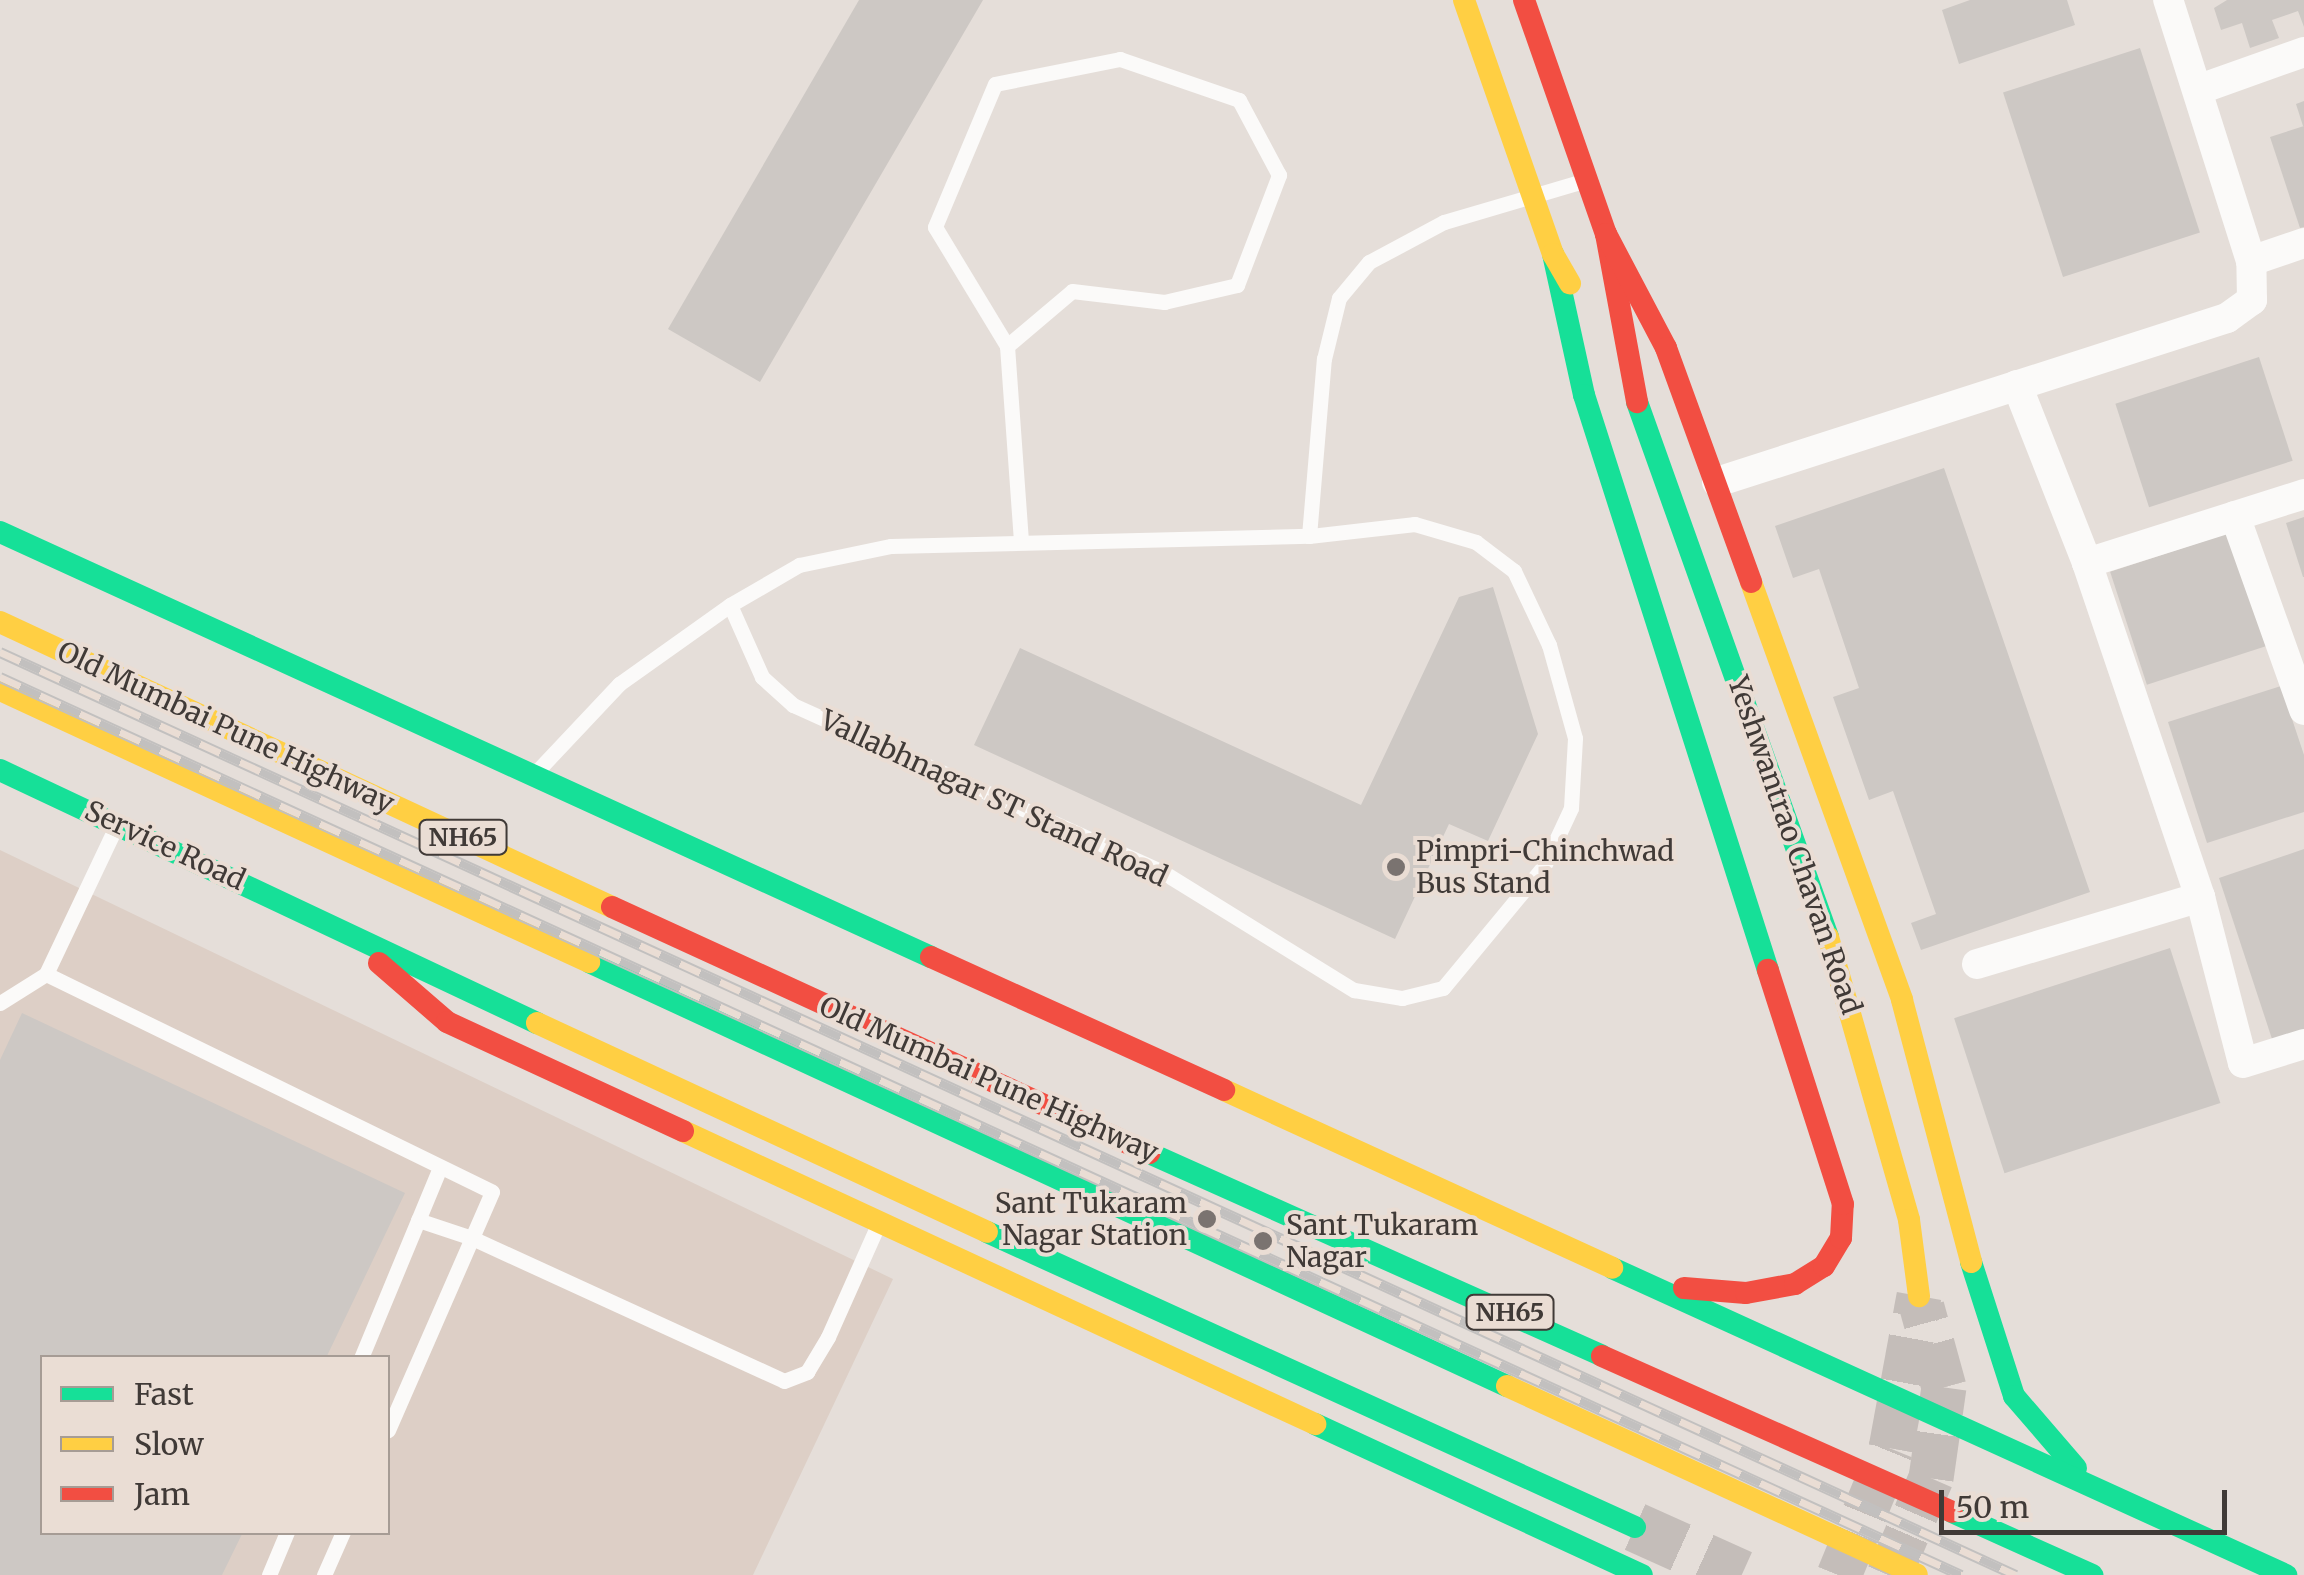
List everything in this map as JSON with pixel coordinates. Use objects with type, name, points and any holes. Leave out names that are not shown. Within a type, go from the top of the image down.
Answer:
[{"type":"main road","name":"Yeshwantrao Chavan Road","points":[[1464,0],[1553,254],[1636,404],[1850,998],[1909,1220],[1919,1296]]},
{"type":"main road","name":"Yeshwantrao Chavan Road","points":[[1524,0],[1606,234],[1636,404]]},
{"type":"main road","points":[[1606,234],[1666,348],[1902,1000],[1983,1310],[2014,1396],[2096,1488]]},
{"type":"main road","points":[[1553,254],[1584,395],[1843,1204],[1841,1238],[1824,1266],[1795,1284],[1746,1293],[1650,1284]]},
{"type":"main road","points":[[0,532],[2286,1575]]},
{"type":"main road","name":"Old Mumbai Pune Highway","points":[[0,622],[926,1053],[2092,1575]]},
{"type":"main road","name":"NH65","points":[[0,690],[1917,1575]]},
{"type":"main road","name":"Service Road","points":[[0,770],[330,920],[742,1120],[1636,1526]]},
{"type":"main road","points":[[330,920],[447,1022],[1642,1575]]},
{"type":"street","points":[[1717,482],[2227,318],[2252,300],[2251,261],[2200,89],[2168,0]]},
{"type":"street","points":[[2200,89],[2304,52]]},
{"type":"street","points":[[2251,261],[2304,242]]},
{"type":"street","points":[[2016,386],[2087,564],[2200,897],[2243,1063],[2304,1044]]},
{"type":"street","points":[[2087,564],[2304,494]]},
{"type":"street","points":[[2235,516],[2304,710]]},
{"type":"street","points":[[1977,964],[2200,897]]},
{"type":"lane","points":[[1007,346],[1072,291],[1164,302],[1238,285],[1279,175],[1239,100],[1120,59],[995,84],[935,227],[1007,346],[1021,540]]},
{"type":"lane","points":[[1309,536],[1324,359],[1339,298],[1369,262],[1444,222],[1587,180]]},
{"type":"lane","name":"Vallabhnagar ST Stand Road","points":[[1415,524],[1476,542],[1514,572],[1550,645],[1574,738],[1571,808],[1544,866],[1443,988],[1402,998],[1354,990],[1161,870],[793,705],[762,678],[730,605],[799,566],[891,546],[1021,540],[1309,536],[1415,524]]},
{"type":"lane","points":[[532,775],[619,684],[730,605]]},
{"type":"lane","points":[[0,1003],[46,974],[117,823]]},
{"type":"lane","points":[[46,974],[439,1170],[492,1192],[390,1425]]},
{"type":"lane","points":[[361,1355],[439,1170]]},
{"type":"lane","points":[[418,1220],[472,1238],[784,1381],[807,1372],[828,1337],[879,1222]]},
{"type":"lane","points":[[269,1575],[286,1535]]},
{"type":"lane","points":[[324,1575],[342,1535]]},
{"type":"shaded area","points":[[0,850],[893,1279],[753,1575],[0,1575]]},
{"type":"building","points":[[859,0],[983,0],[760,382],[668,329]]},
{"type":"building","points":[[1970,0],[2067,0],[2075,25],[1959,64],[1942,10]]},
{"type":"building","points":[[2227,0],[2304,0],[2304,27],[2298,11],[2272,20],[2279,38],[2250,48],[2242,23],[2221,30],[2214,8]]},
{"type":"building","points":[[2140,48],[2200,233],[2063,277],[2003,92]]},
{"type":"building","points":[[2304,101],[2304,126],[2303,126],[2296,104]]},
{"type":"building","points":[[2304,126],[2304,227],[2300,228],[2270,137]]},
{"type":"building","points":[[2259,357],[2293,461],[2149,507],[2115,404]]},
{"type":"building","points":[[1944,468],[2090,892],[1921,950],[1911,923],[1936,914],[1893,791],[1869,800],[1833,697],[1859,688],[1819,569],[1793,578],[1775,526]]},
{"type":"building","points":[[2304,517],[2304,577],[2303,577],[2286,523]]},
{"type":"building","points":[[2229,533],[2266,646],[2147,685],[2110,572]]},
{"type":"building","points":[[1493,587],[1538,734],[1488,841],[1449,824],[1395,939],[974,745],[1020,648],[1361,805],[1459,597]]},
{"type":"building","points":[[2281,686],[2304,755],[2304,812],[2207,843],[2168,722]]},
{"type":"building","points":[[2304,849],[2304,1031],[2273,1042],[2219,878]]},
{"type":"building","points":[[2170,948],[2220,1103],[2004,1173],[1954,1018]]},
{"type":"building","points":[[22,1013],[405,1193],[327,1355],[40,1355],[40,1535],[242,1535],[222,1575],[0,1575],[0,1060]]},
{"type":"tunnel","points":[[1839,1575],[1891,1448],[1919,1296]]},
{"type":"tunnel","points":[[1889,1575],[1931,1478],[1944,1387],[1922,1307]]},
{"type":"tunnel","points":[[1635,1527],[1742,1575]]},
{"type":"railway","points":[[0,652],[2016,1575]]},
{"type":"railway","points":[[0,677],[1961,1575]]},
{"type":"traffic: fast","points":[[1553,254],[1584,395],[1768,970]]},
{"type":"traffic: fast","points":[[1637,402],[1828,937]]},
{"type":"traffic: fast","points":[[0,532],[931,957]]},
{"type":"traffic: fast","points":[[0,770],[537,1023]]},
{"type":"traffic: fast","points":[[589,962],[1507,1386]]},
{"type":"traffic: fast","points":[[1149,1153],[1602,1356]]},
{"type":"traffic: fast","points":[[987,1232],[1635,1527]]},
{"type":"traffic: fast","points":[[1971,1262],[2014,1396],[2076,1468]]},
{"type":"traffic: fast","points":[[1612,1268],[2286,1575]]},
{"type":"traffic: fast","points":[[1315,1424],[1642,1575]]},
{"type":"traffic: fast","points":[[1952,1512],[2092,1575]]},
{"type":"traffic: slow","points":[[1464,0],[1553,254],[1570,284]]},
{"type":"traffic: slow","points":[[1751,582],[1902,1000],[1971,1262]]},
{"type":"traffic: slow","points":[[0,622],[612,907]]},
{"type":"traffic: slow","points":[[0,690],[589,962]]},
{"type":"traffic: slow","points":[[1828,937],[1909,1220],[1919,1296]]},
{"type":"traffic: slow","points":[[537,1023],[987,1232]]},
{"type":"traffic: slow","points":[[1224,1090],[1612,1268]]},
{"type":"traffic: slow","points":[[683,1131],[1315,1424]]},
{"type":"traffic: slow","points":[[1507,1386],[1917,1575]]},
{"type":"traffic: jam","points":[[1524,0],[1606,234],[1637,402]]},
{"type":"traffic: jam","points":[[1606,234],[1666,348],[1751,582]]},
{"type":"traffic: jam","points":[[612,907],[1149,1153]]},
{"type":"traffic: jam","points":[[931,957],[1224,1090]]},
{"type":"traffic: jam","points":[[379,963],[447,1022],[683,1131]]},
{"type":"traffic: jam","points":[[1684,1288],[1746,1293],[1795,1284],[1824,1266],[1841,1238],[1843,1204],[1768,970]]},
{"type":"traffic: jam","points":[[1602,1356],[1952,1512]]},
{"type":"place","name":"Pimpri-Chinchwad Bus Stand","points":[[1396,867]]},
{"type":"place","name":"Sant Tukaram Nagar Station","points":[[1207,1219]]},
{"type":"place","name":"Sant Tukaram Nagar","points":[[1263,1241]]}]
